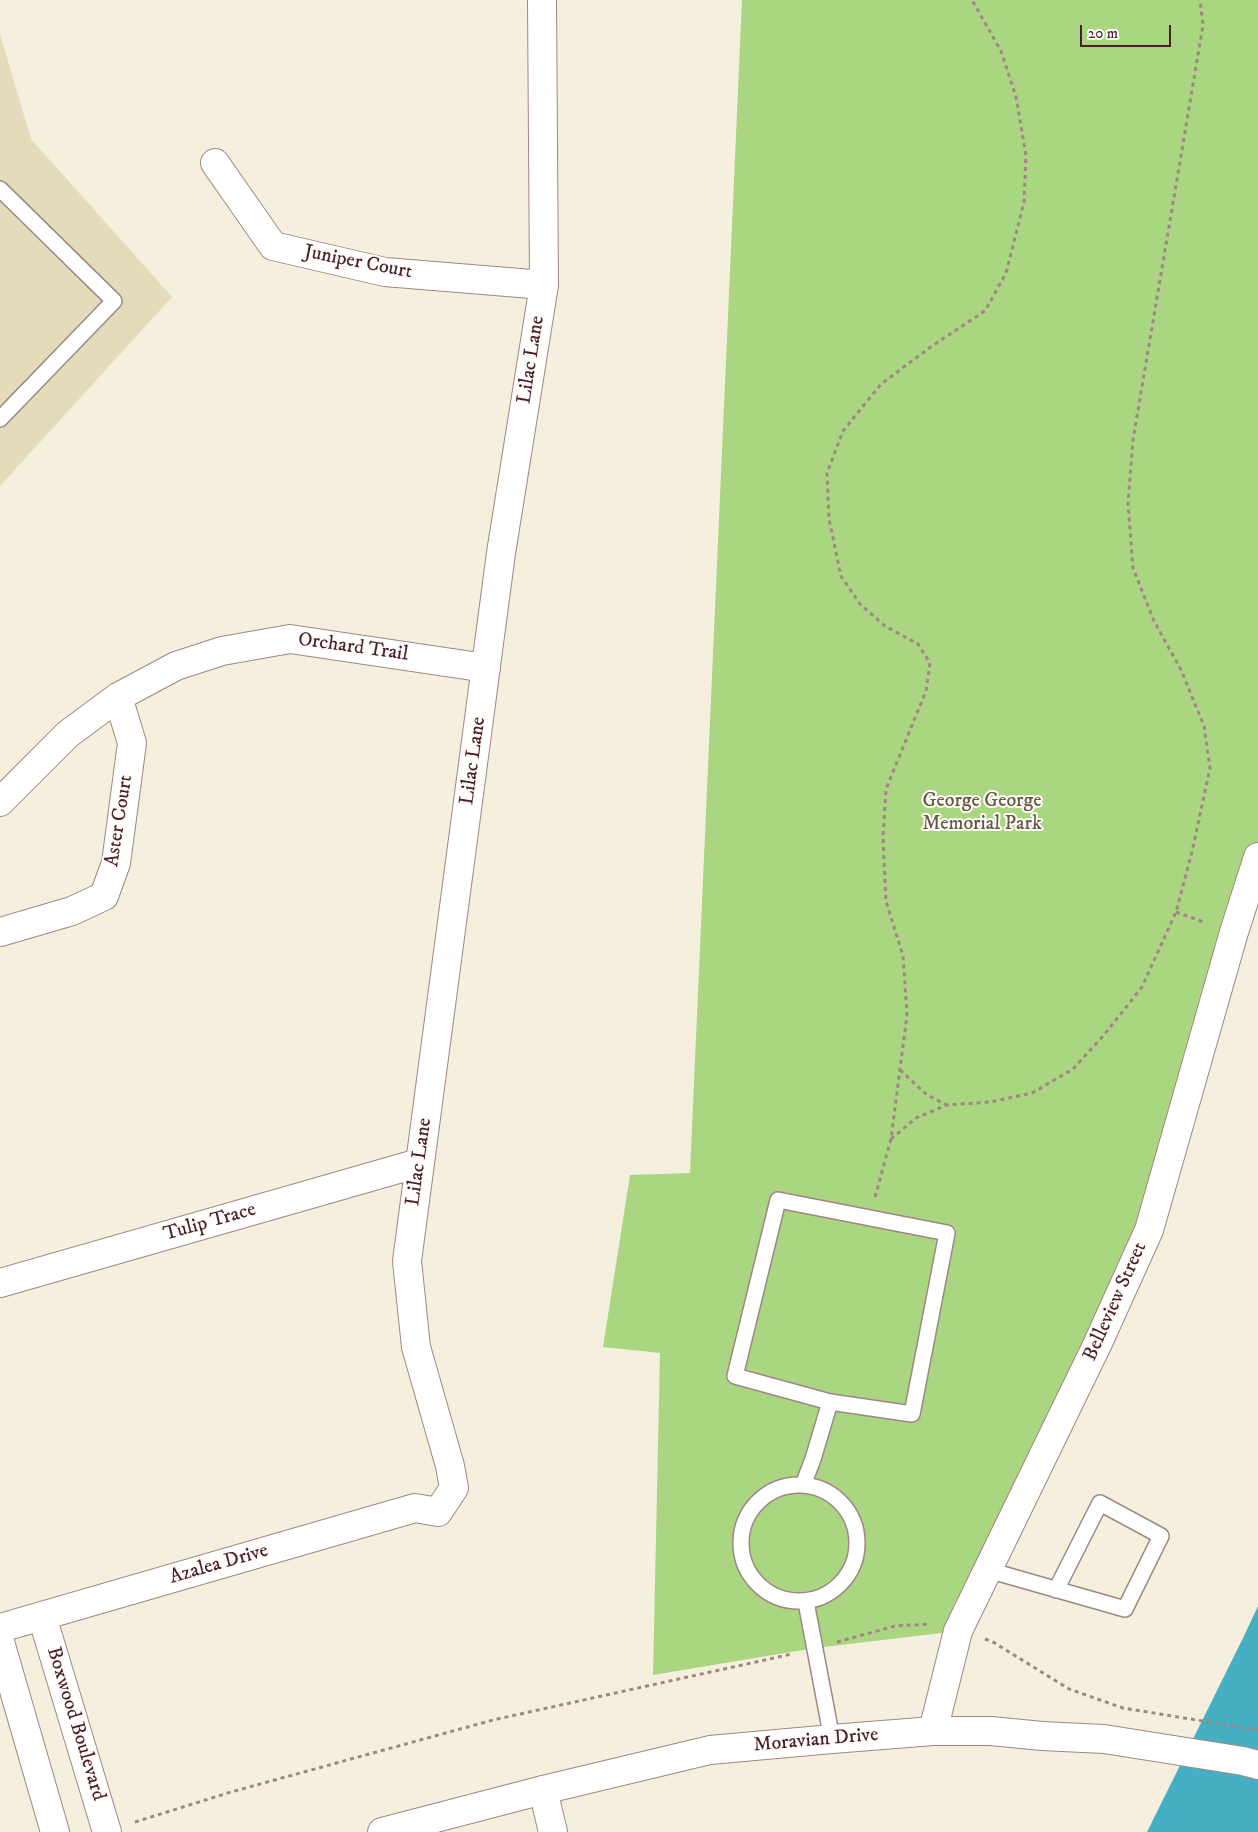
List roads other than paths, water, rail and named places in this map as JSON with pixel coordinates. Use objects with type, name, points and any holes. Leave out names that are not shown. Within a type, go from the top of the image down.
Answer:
[{"type":"street","name":"Lilac Lane","points":[[438,1512],[454,1488],[450,1466],[416,1347],[407,1261],[501,553],[544,285],[542,0]]},
{"type":"street","name":"Juniper Court","points":[[215,163],[273,246],[385,272],[544,285]]},
{"type":"street","name":"Orchard Trail","points":[[0,802],[68,734],[118,698],[176,666],[222,651],[290,639],[486,668]]},
{"type":"street","name":"Aster Court","points":[[0,932],[72,911],[104,896],[116,863],[132,743],[118,698]]},
{"type":"street","name":"Belleview Street","points":[[933,1731],[958,1631],[1098,1345],[1149,1230],[1234,932],[1258,857]]},
{"type":"street","name":"Tulip Trace","points":[[0,1283],[419,1163]]},
{"type":"street","name":"Azalea Drive","points":[[0,1628],[415,1508],[438,1512]]},
{"type":"street","name":"Boxwood Boulevard","points":[[42,1616],[107,1831]]},
{"type":"street","points":[[0,1642],[55,1832]]},
{"type":"street","name":"Moravian Drive","points":[[382,1832],[543,1790],[710,1750],[933,1731],[991,1731],[1104,1739],[1258,1765]]},
{"type":"street","points":[[543,1790],[553,1832]]},
{"type":"lane","points":[[0,189],[114,301],[0,419]]},
{"type":"lane","points":[[778,1200],[947,1233],[912,1414],[830,1402],[735,1376],[778,1200]]},
{"type":"lane","points":[[803,1484],[830,1402]]},
{"type":"lane","points":[[803,1484],[821,1489],[838,1499],[850,1514],[856,1532],[857,1551],[852,1569],[840,1585],[825,1596],[806,1602],[787,1600],[769,1594],[754,1581],[744,1564],[740,1545],[743,1526],[751,1508],[766,1494],[783,1486],[803,1484]]},
{"type":"lane","points":[[988,1570],[1056,1590],[1125,1609],[1161,1536],[1100,1503],[1056,1590]]},
{"type":"lane","points":[[806,1602],[832,1739]]},
{"type":"water","points":[[1258,1606],[1258,1832],[1147,1832],[1244,1636]]},
{"type":"park label","name":"George George Memorial Park","points":[[982,814]]}]
